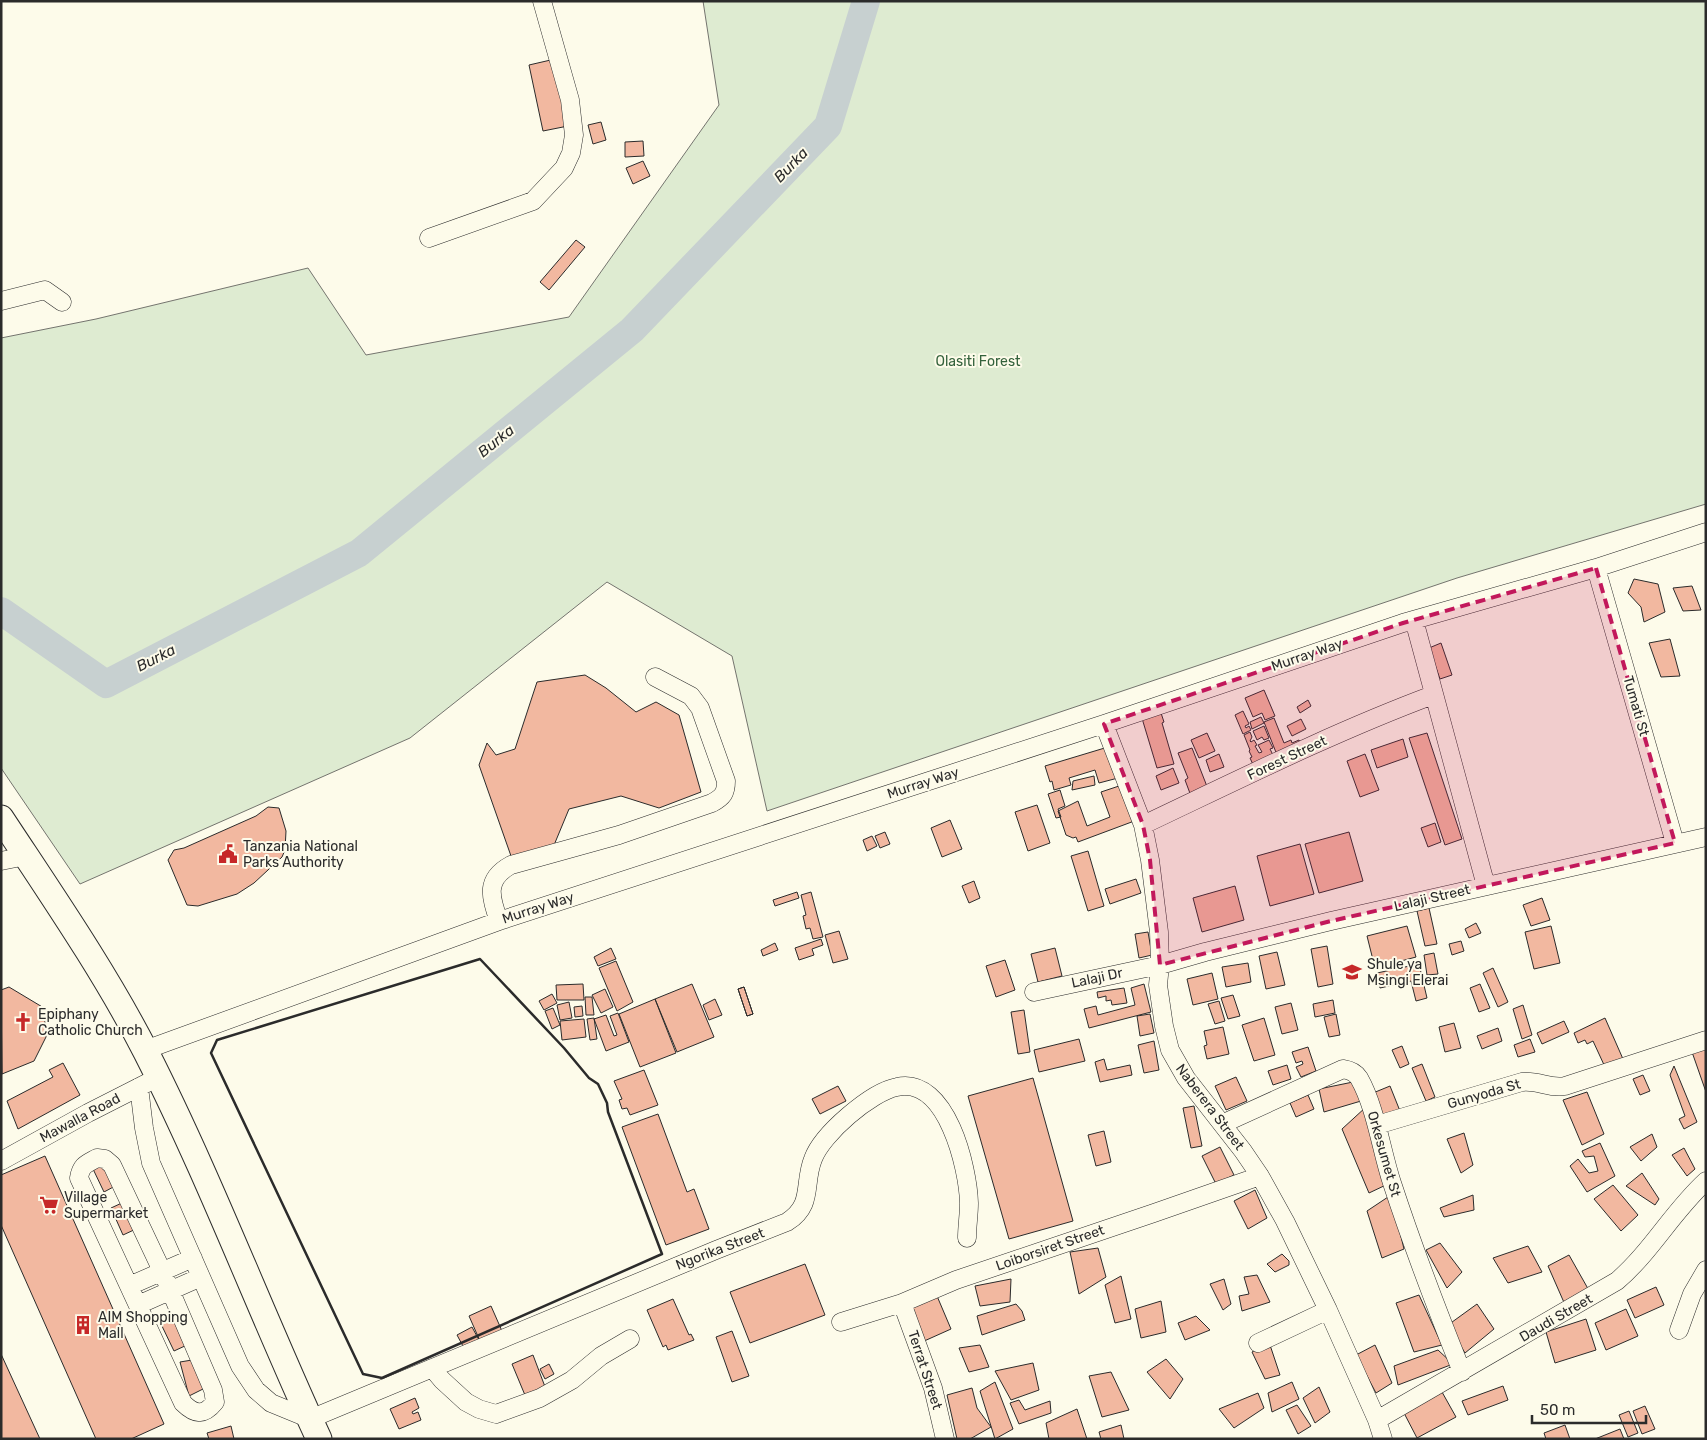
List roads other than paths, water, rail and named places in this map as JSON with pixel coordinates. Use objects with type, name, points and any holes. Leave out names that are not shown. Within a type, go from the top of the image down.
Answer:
[{"type":"highway","points":[[1,818],[96,964],[145,1050],[149,1082],[210,1185],[314,1429]]},
{"type":"street","points":[[429,238],[533,201],[564,168],[571,153],[574,135],[570,100],[542,1]]},
{"type":"street","points":[[1,301],[45,290],[62,302]]},
{"type":"street","name":"Murray Way","points":[[145,1050],[499,921],[1104,724],[1414,620],[1596,568],[1706,532]]},
{"type":"street","name":"Tumati St","points":[[1596,568],[1675,843]]},
{"type":"street","points":[[1414,620],[1486,886]]},
{"type":"street","points":[[499,921],[493,904],[492,889],[493,880],[501,870],[511,865],[620,835],[712,803],[722,797],[726,790],[726,780],[700,708],[692,696],[655,676]]},
{"type":"street","name":"Forest Street","points":[[1143,825],[1343,731],[1433,695]]},
{"type":"street","name":"Naberera Street","points":[[1104,724],[1143,825],[1150,860],[1159,932],[1160,965],[1158,985],[1166,1040],[1186,1078],[1260,1176],[1285,1221],[1328,1310],[1377,1420],[1383,1439]]},
{"type":"street","name":"Lalaji Street","points":[[1160,965],[1331,921],[1706,837]]},
{"type":"street","points":[[1,861],[26,856]]},
{"type":"street","name":"Lalaji Dr","points":[[1034,992],[1160,965]]},
{"type":"street","name":"Gunyoda St","points":[[1376,1125],[1522,1082],[1537,1082],[1556,1088],[1565,1086],[1706,1040]]},
{"type":"street","name":"Orkesumet St","points":[[1222,1124],[1343,1069],[1350,1070],[1357,1075],[1376,1125],[1416,1254],[1462,1372]]},
{"type":"street","points":[[149,1082],[144,1128],[151,1163],[240,1366],[256,1390],[271,1403],[314,1429]]},
{"type":"street","name":"Mawalla Road","points":[[1,1161],[149,1082]]},
{"type":"street","name":"Ngorika Street","points":[[314,1429],[432,1368],[796,1217],[806,1200],[812,1160],[816,1151],[833,1129],[876,1096],[898,1086],[912,1087],[924,1092],[937,1102],[946,1115],[962,1158],[969,1202],[967,1238]]},
{"type":"street","points":[[97,1158],[105,1159],[112,1165],[162,1271],[213,1390],[214,1402],[208,1410],[200,1413],[191,1411],[183,1403],[79,1178],[80,1169],[87,1163],[97,1158]]},
{"type":"street","name":"Loiborsiret Street","points":[[841,1322],[902,1303],[956,1280],[1260,1176]]},
{"type":"street","name":"Daudi Street","points":[[1377,1420],[1617,1281],[1635,1264],[1685,1202],[1706,1181]]},
{"type":"street","points":[[129,1286],[193,1258]]},
{"type":"street","points":[[1679,1330],[1692,1294],[1706,1270]]},
{"type":"street","points":[[138,1305],[201,1276]]},
{"type":"street","name":"Terrat Street","points":[[902,1303],[933,1388],[945,1439]]},
{"type":"street","points":[[1258,1343],[1328,1310]]},
{"type":"street","points":[[432,1368],[466,1402],[479,1409],[496,1414],[540,1398],[572,1380],[602,1356],[630,1339]]},
{"type":"waterway","name":"Burka","points":[[1,611],[106,684],[359,553],[632,330],[828,126],[866,1]]},
{"type":"place","name":"Tanzania National Parks Authority","points":[[228,854]]},
{"type":"place","name":"Shule ya Msingi Elerai","points":[[1352,972]]},
{"type":"place","name":"Epiphany Catholic Church","points":[[23,1022]]},
{"type":"place","name":"Village Supermarket","points":[[49,1205]]},
{"type":"place","name":"AIM Shopping Mall","points":[[83,1325]]},
{"type":"park label","name":"Olasiti Forest","points":[[978,361]]}]
